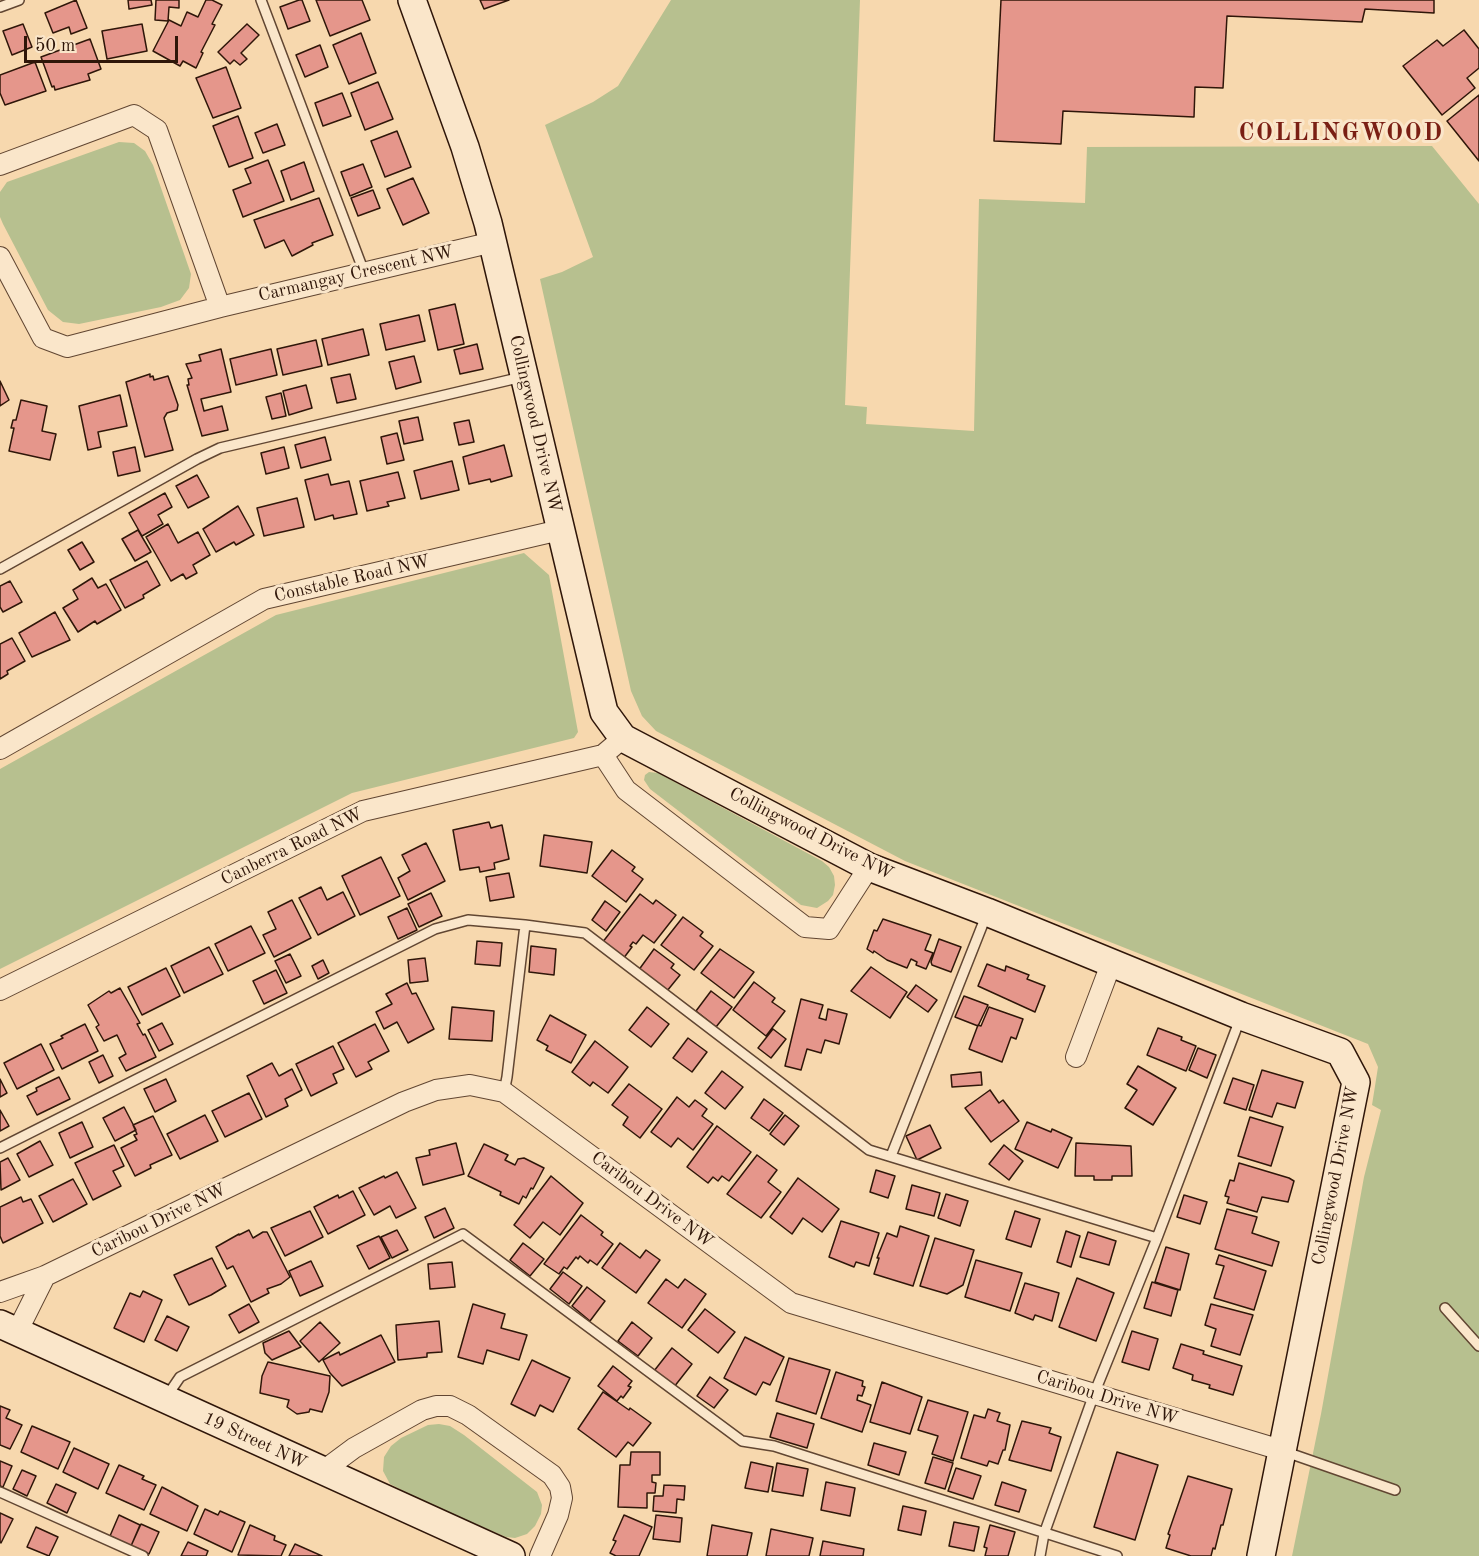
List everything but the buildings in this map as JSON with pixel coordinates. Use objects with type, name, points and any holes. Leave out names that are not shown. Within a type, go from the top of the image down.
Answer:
[{"type":"street","name":"Collingwood Drive NW","points":[[411,0],[465,147],[493,242],[613,747],[869,867],[987,912],[1241,1016],[1340,1052],[1356,1082],[1261,1556]]},
{"type":"street","points":[[0,165],[134,115],[157,130],[220,307]]},
{"type":"street","name":"Carmangay Crescent NW","points":[[0,257],[43,338],[68,347],[220,307],[493,242]]},
{"type":"street","name":"Constable Road NW","points":[[0,748],[264,599],[560,530]]},
{"type":"street","points":[[613,747],[626,790],[806,927],[829,929],[869,867]]},
{"type":"street","name":"Canberra Road NW","points":[[0,990],[363,811],[613,747]]},
{"type":"street","points":[[1076,1057],[1111,964]]},
{"type":"street","name":"Caribou Drive NW","points":[[0,1292],[45,1276],[404,1102],[436,1090],[470,1085],[504,1092],[791,1303],[1281,1450]]},
{"type":"street","points":[[9,1328],[45,1276]]},
{"type":"street","name":"19 Street NW","points":[[9,1328],[511,1556]]},
{"type":"street","points":[[323,1472],[354,1448],[422,1410],[436,1406],[450,1406],[468,1415],[552,1475],[560,1487],[562,1498],[558,1515],[540,1556]]},
{"type":"lane","points":[[0,7],[19,0]]},
{"type":"lane","points":[[261,0],[364,272]]},
{"type":"lane","points":[[0,569],[220,448],[525,377]]},
{"type":"lane","points":[[891,1156],[987,912]]},
{"type":"lane","points":[[0,1148],[435,929],[468,920],[525,924],[585,933],[869,1150],[1157,1238]]},
{"type":"lane","points":[[504,1092],[525,924]]},
{"type":"lane","points":[[1040,1556],[1044,1534],[1094,1394],[1157,1238],[1241,1016]]},
{"type":"lane","points":[[165,1399],[180,1377],[463,1234],[742,1441],[774,1446],[1117,1556]]},
{"type":"lane","points":[[1445,1308],[1479,1346]]},
{"type":"lane","points":[[1281,1450],[1395,1490]]},
{"type":"lane","points":[[0,1492],[143,1556]]},
{"type":"green space","points":[[671,0],[860,0],[845,405],[867,407],[866,424],[974,431],[979,199],[1085,203],[1087,147],[1432,146],[1479,204],[1479,1556],[1292,1556],[1321,1414],[1364,1177],[1381,1110],[1372,1105],[1378,1067],[1368,1044],[905,861],[656,731],[642,716],[631,691],[540,279],[562,272],[593,257],[545,125],[593,102],[618,86]]},
{"type":"green space","points":[[119,142],[134,143],[145,151],[153,165],[191,274],[189,288],[180,300],[161,307],[79,324],[63,322],[48,310],[3,224],[0,217],[0,192],[7,182]]},
{"type":"green space","points":[[524,553],[549,575],[578,732],[574,738],[352,793],[0,969],[0,769],[276,615]]},
{"type":"green space","points":[[649,772],[658,773],[822,861],[834,876],[833,895],[817,908],[801,905],[650,789],[644,780],[645,775]]},
{"type":"green space","points":[[428,1425],[450,1426],[464,1435],[537,1492],[542,1505],[541,1514],[535,1526],[527,1534],[515,1538],[506,1537],[427,1503],[390,1484],[383,1471],[384,1457],[391,1446],[401,1438]]},
{"type":"district","name":"COLLINGWOOD","points":[[1341,134]]}]
